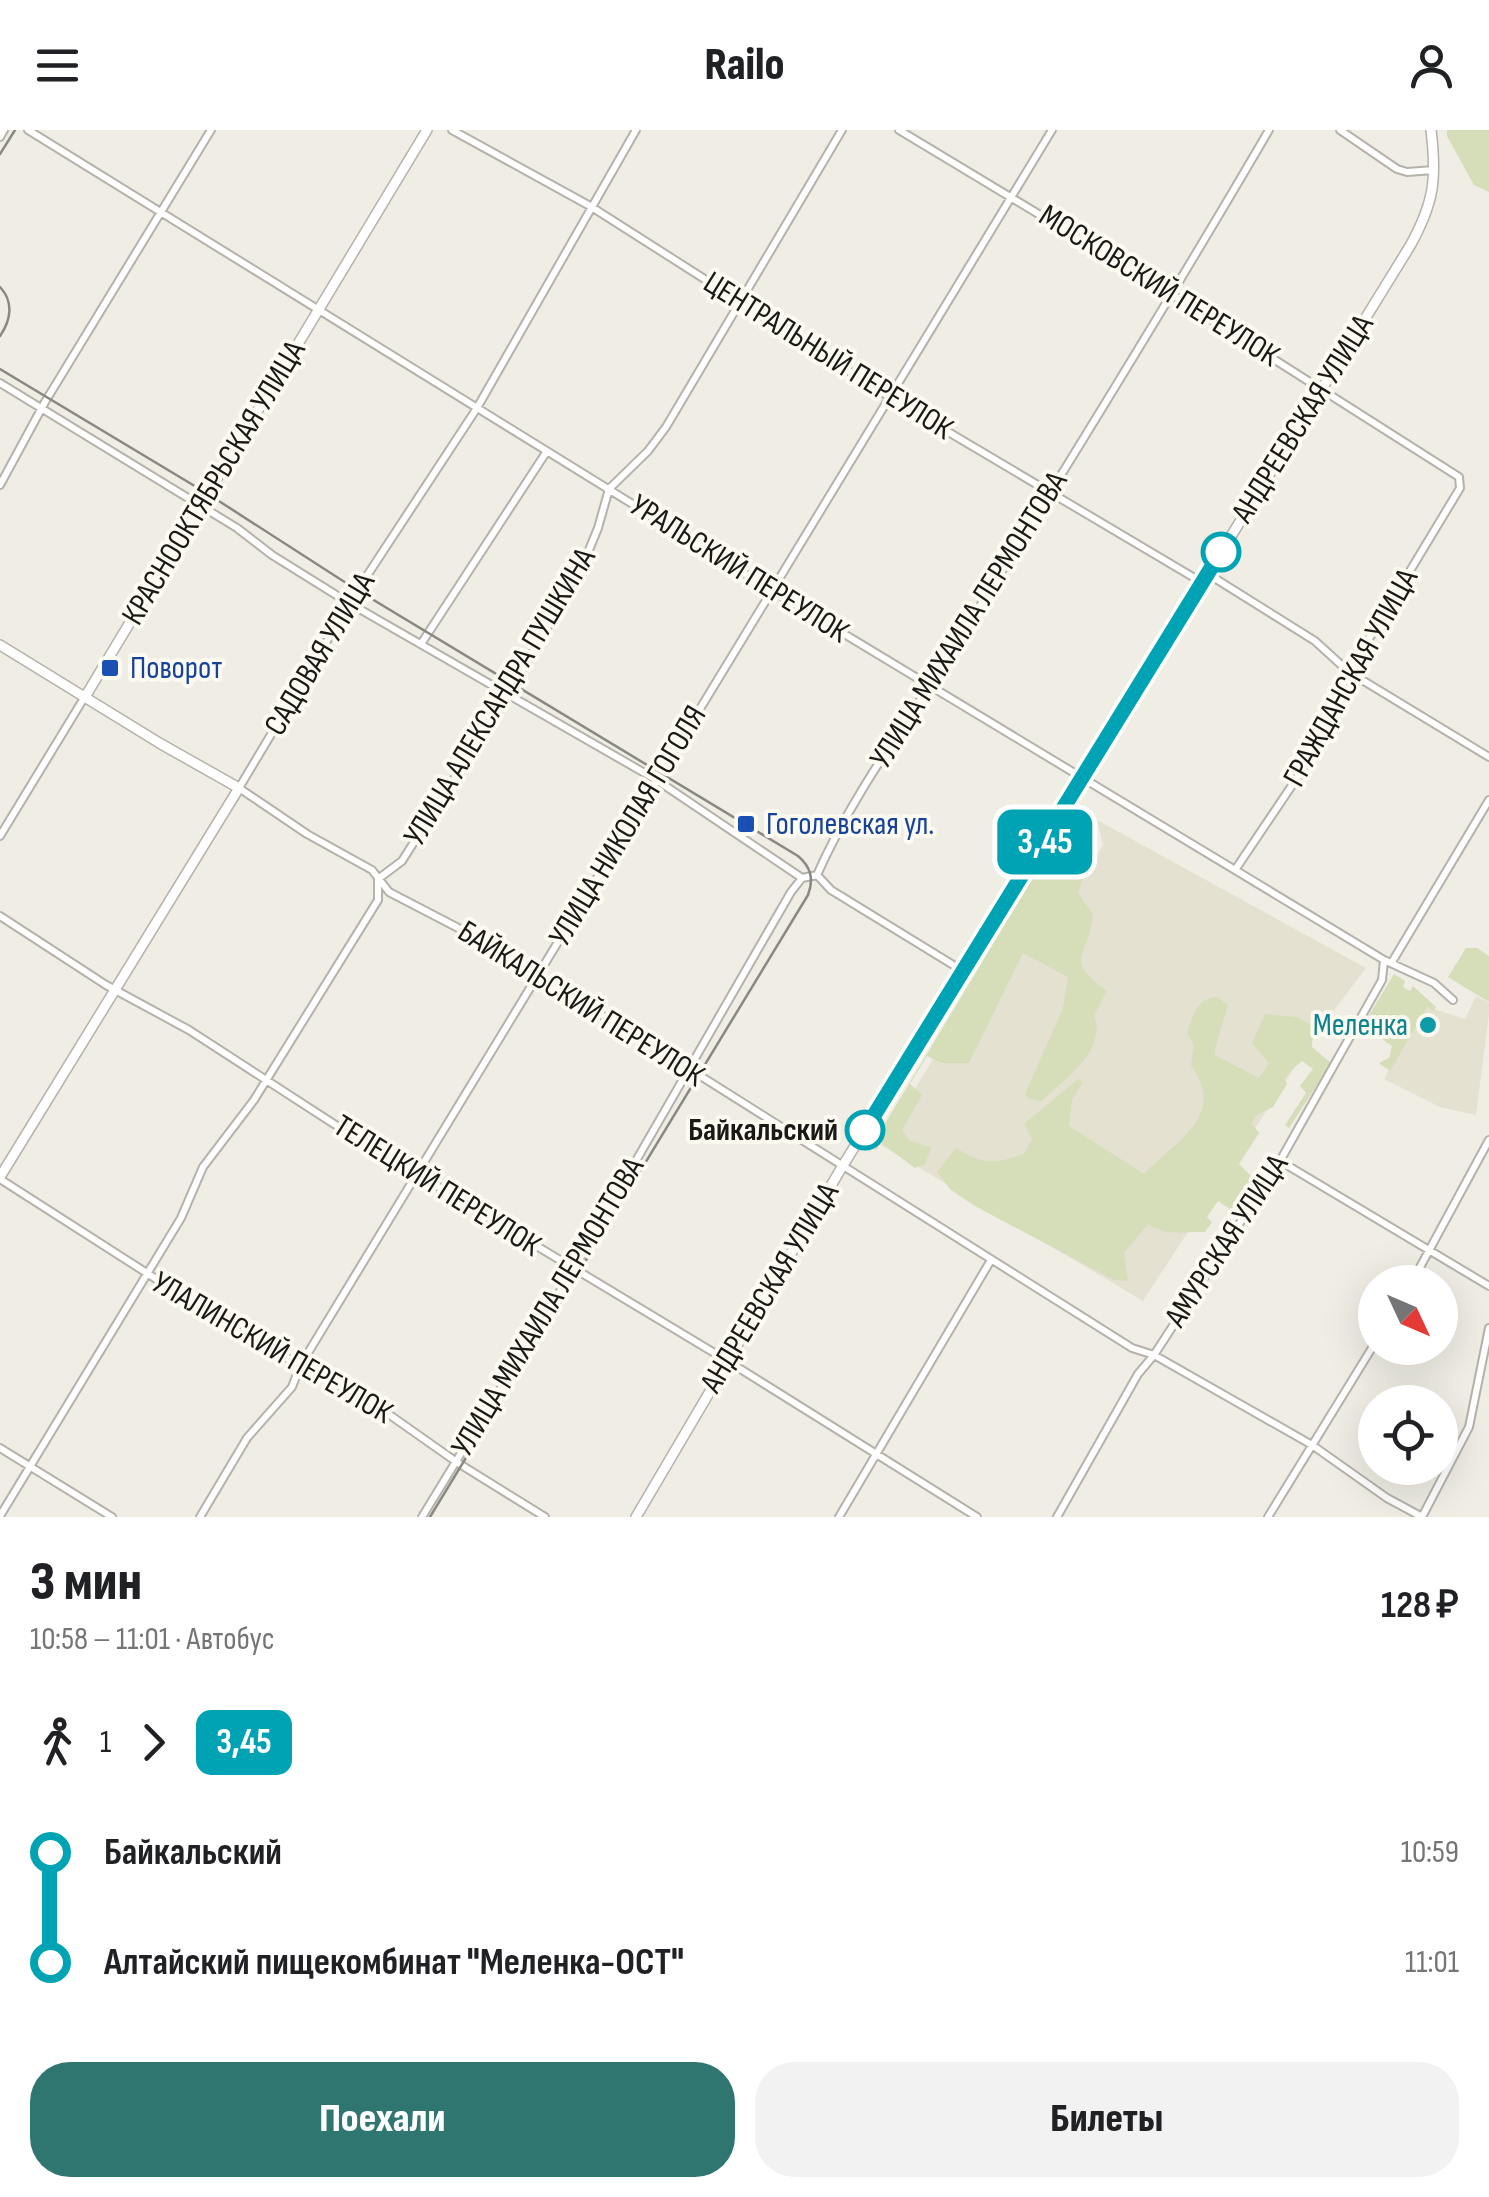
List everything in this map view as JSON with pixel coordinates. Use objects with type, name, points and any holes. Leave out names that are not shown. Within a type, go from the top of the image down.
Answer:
[{"type":"street","points":[[0,137],[4,130]]},
{"type":"street","name":"УРАЛЬСКИЙ ПЕРЕУЛОК","points":[[28,130],[773,592],[1388,961],[1434,983],[1453,1000]]},
{"type":"street","points":[[0,485],[211,130]]},
{"type":"street","name":"КРАСНООКТЯБРЬСКАЯ УЛИЦА","points":[[0,836],[427,130]]},
{"type":"street","name":"ЦЕНТРАЛЬНЫЙ ПЕРЕУЛОК","points":[[452,130],[590,206],[891,398],[1050,494],[1315,641],[1350,672],[1489,757]]},
{"type":"street","name":"САДОВАЯ УЛИЦА","points":[[0,1178],[349,603],[477,408],[636,130]]},
{"type":"street","name":"УЛИЦА АЛЕКСАНДРА ПУШКИНА","points":[[0,1516],[181,1218],[203,1167],[266,1080],[378,900],[378,878],[402,861],[508,694],[580,572],[609,489],[658,439],[842,130]]},
{"type":"street","name":"МОСКОВСКИЙ ПЕРЕУЛОК","points":[[899,130],[1323,388],[1454,472],[1461,484]]},
{"type":"street","name":"УЛИЦА НИКОЛАЯ ГОГОЛЯ","points":[[200,1517],[247,1438],[292,1387],[300,1366],[416,1174],[1052,130]]},
{"type":"street","name":"УЛИЦА МИХАИЛА ЛЕРМОНТОВА","points":[[817,875],[853,802],[932,685],[1270,130]]},
{"type":"street","points":[[1340,130],[1397,169],[1435,170]]},
{"type":"street","name":"АНДРЕЕВСКАЯ УЛИЦА","points":[[636,1517],[842,1167],[1425,219],[1432,202],[1435,170],[1431,130]]},
{"type":"street","points":[[0,383],[349,603],[655,779],[802,878],[817,875],[831,890],[964,972]]},
{"type":"street","points":[[421,644],[547,451]]},
{"type":"street","name":"ГРАЖДАНСКАЯ УЛИЦА","points":[[1236,870],[1301,772],[1350,672],[1461,484]]},
{"type":"street","name":"БАЙКАЛЬСКИЙ ПЕРЕУЛОК","points":[[0,644],[372,870],[390,892],[464,931],[1132,1348],[1154,1355],[1312,1445],[1387,1498],[1422,1517]]},
{"type":"street","name":"АМУРСКАЯ УЛИЦА","points":[[1057,1517],[1138,1374],[1280,1160],[1382,980],[1388,961],[1489,800]]},
{"type":"street","name":"УЛИЦА МИХАИЛА ЛЕРМОНТОВА","points":[[422,1517],[573,1270],[802,878]]},
{"type":"street","name":"ТЕЛЕЦКИЙ ПЕРЕУЛОК","points":[[0,916],[977,1517]]},
{"type":"street","points":[[1423,1265],[1489,1140]]},
{"type":"street","points":[[1280,1160],[1489,1286]]},
{"type":"street","name":"УЛАЛИНСКИЙ ПЕРЕУЛОК","points":[[0,1178],[242,1334],[376,1406],[545,1517]]},
{"type":"street","points":[[839,1517],[992,1260]]},
{"type":"street","points":[[1422,1517],[1469,1426],[1489,1328]]},
{"type":"street","points":[[1268,1517],[1361,1365]]},
{"type":"street","points":[[0,1448],[112,1517]]},
{"type":"shaded area","points":[[1097,820],[1366,968],[1317,1033],[1143,1301],[881,1145],[1051,865],[1090,867],[1103,845]]},
{"type":"shaded area","name":"Меленка","points":[[1476,996],[1489,1003],[1489,1014],[1476,1115],[1440,1107],[1384,1079],[1424,1006],[1465,1019]]},
{"type":"green space","points":[[1447,130],[1489,130],[1489,192],[1474,185]]},
{"type":"green space","points":[[1043,861],[1084,876],[1078,893],[1093,914],[1081,964],[1107,991],[1094,1016],[1097,1029],[1089,1052],[1042,1101],[1029,1099],[1025,1094],[1063,1008],[1068,977],[1023,953],[969,1063],[941,1063],[927,1056],[910,1084],[922,1095],[902,1130],[909,1140],[931,1148],[925,1164],[915,1168],[881,1143],[876,1150],[871,1147]]},
{"type":"green space","points":[[1466,948],[1477,948],[1489,956],[1489,1002],[1448,977]]},
{"type":"green space","points":[[1394,974],[1405,981],[1403,987],[1410,991],[1413,986],[1436,1007],[1434,1011],[1427,1007],[1390,1071],[1379,1063],[1389,1058],[1392,1046],[1374,1033],[1367,1038],[1359,1032]]},
{"type":"green space","points":[[1217,997],[1228,1005],[1215,1055],[1259,1078],[1269,1063],[1252,1043],[1265,1014],[1296,1017],[1313,1026],[1312,1047],[1331,1063],[1289,1128],[1285,1125],[1306,1093],[1300,1086],[1313,1069],[1302,1061],[1290,1071],[1273,1107],[1255,1116],[1252,1124],[1259,1133],[1239,1164],[1259,1184],[1240,1216],[1218,1201],[1207,1217],[1212,1222],[1205,1232],[1169,1232],[1148,1224],[1124,1253],[1128,1281],[1114,1280],[975,1206],[951,1190],[937,1172],[956,1148],[989,1161],[1024,1154],[1032,1139],[1024,1124],[1078,1079],[1083,1082],[1072,1099],[1069,1126],[1144,1174],[1182,1139],[1201,1114],[1204,1099],[1191,1065],[1194,1046],[1187,1032],[1200,1004]]},
{"type":"tram line","points":[[0,154],[15,130]]},
{"type":"tram line","points":[[0,287],[9,311],[0,336]]},
{"type":"tram line","points":[[0,369],[798,856],[808,869],[808,895],[430,1517]]},
{"type":"bus line","name":"3,45","points":[[865,1130],[1221,552]]},
{"type":"place","name":"Поворот","points":[[110,668]]},
{"type":"place","name":"Гоголевская ул.","points":[[746,824]]},
{"type":"place","name":"Меленка","points":[[1428,1025]]},
{"type":"place","name":"Байкальский","points":[[865,1130]]}]
